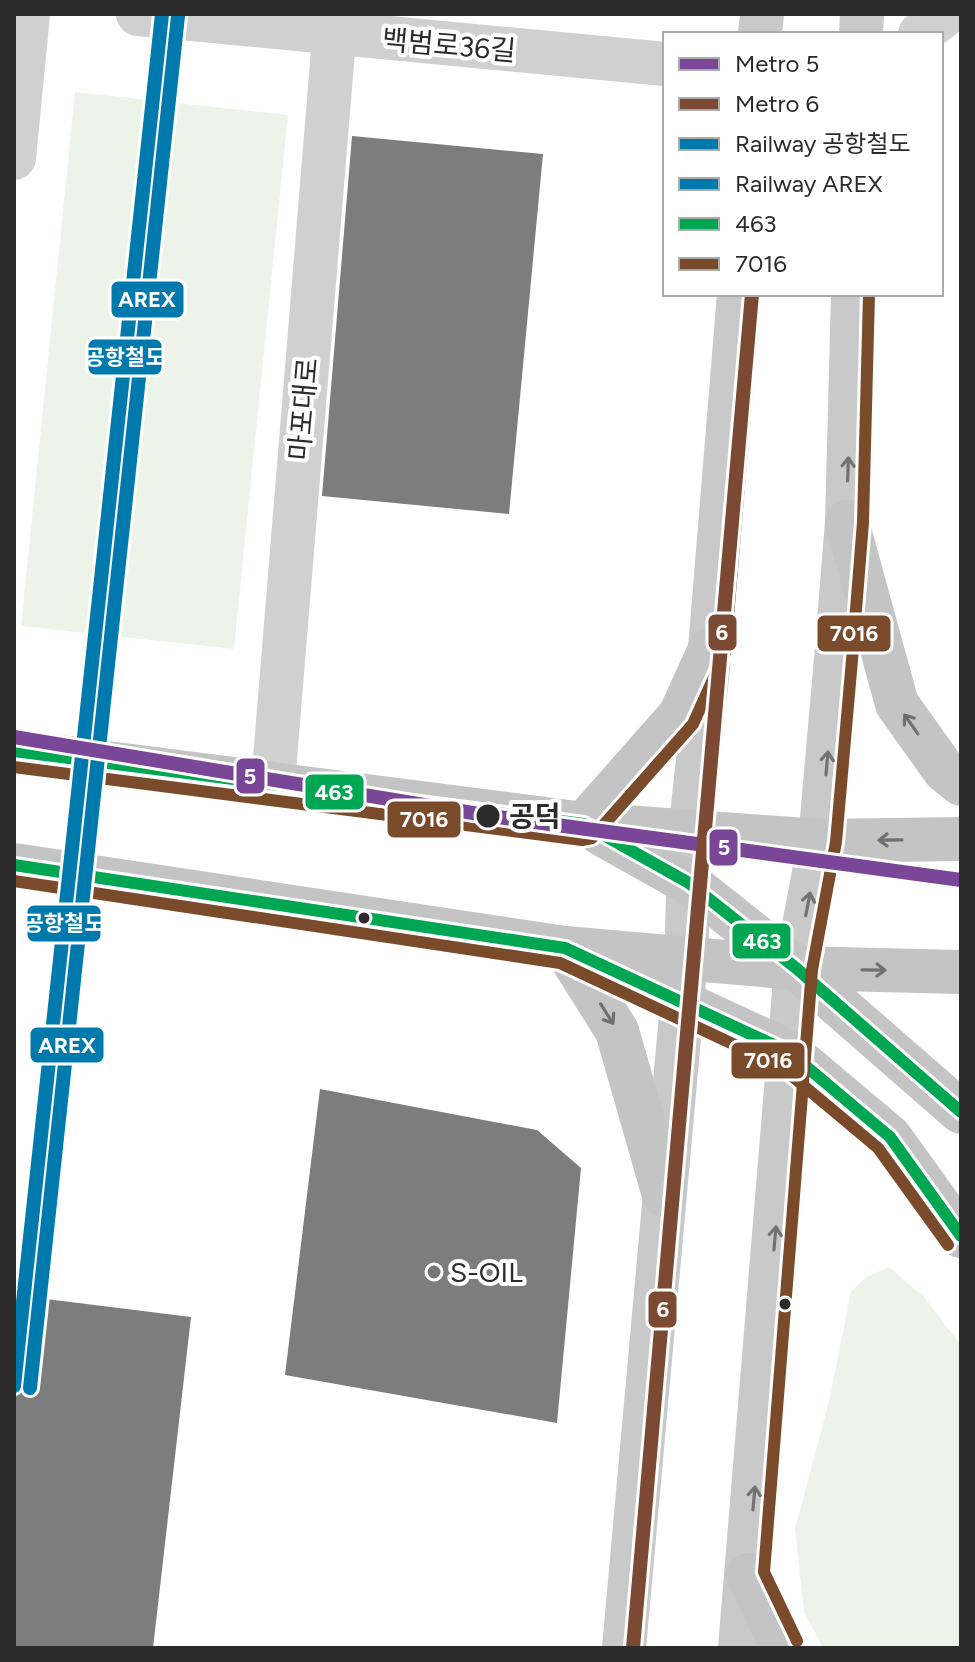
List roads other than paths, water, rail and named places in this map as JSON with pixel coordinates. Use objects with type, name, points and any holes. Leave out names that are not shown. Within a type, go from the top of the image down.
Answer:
[{"type":"main road","points":[[624,1648],[686,960],[690,834],[710,649],[739,296]]},
{"type":"main road","points":[[740,1648],[796,968],[820,841],[847,522],[853,296]]},
{"type":"main road","points":[[847,522],[897,704],[944,770],[961,784]]},
{"type":"main road","points":[[584,824],[680,715],[710,649]]},
{"type":"main road","points":[[14,751],[584,824],[690,834],[820,841],[961,839]]},
{"type":"main road","points":[[584,824],[689,883],[796,968],[961,1112]]},
{"type":"main road","points":[[14,865],[565,948],[796,968],[961,972]]},
{"type":"main road","points":[[565,948],[789,1052],[890,1137],[961,1236]]},
{"type":"main road","points":[[565,948],[617,1031],[664,1195]]},
{"type":"main road","points":[[748,1575],[783,1648]]},
{"type":"street","points":[[14,158],[28,14]]},
{"type":"street","name":"백범로36길","points":[[138,14],[335,24],[663,64]]},
{"type":"street","points":[[923,32],[946,14]]},
{"type":"street","name":"마포대로","points":[[273,783],[335,24]]},
{"type":"metro line","name":"6","points":[[633,1648],[752,296]]},
{"type":"metro line","name":"5","points":[[14,737],[491,816],[961,880]]},
{"type":"rail line","name":"공항철도","points":[[14,1386],[162,14]]},
{"type":"rail line","name":"AREX","points":[[30,1388],[178,16]]},
{"type":"place","name":"공덕","points":[[488,816]]},
{"type":"place","name":"S-OIL","points":[[434,1272]]}]
